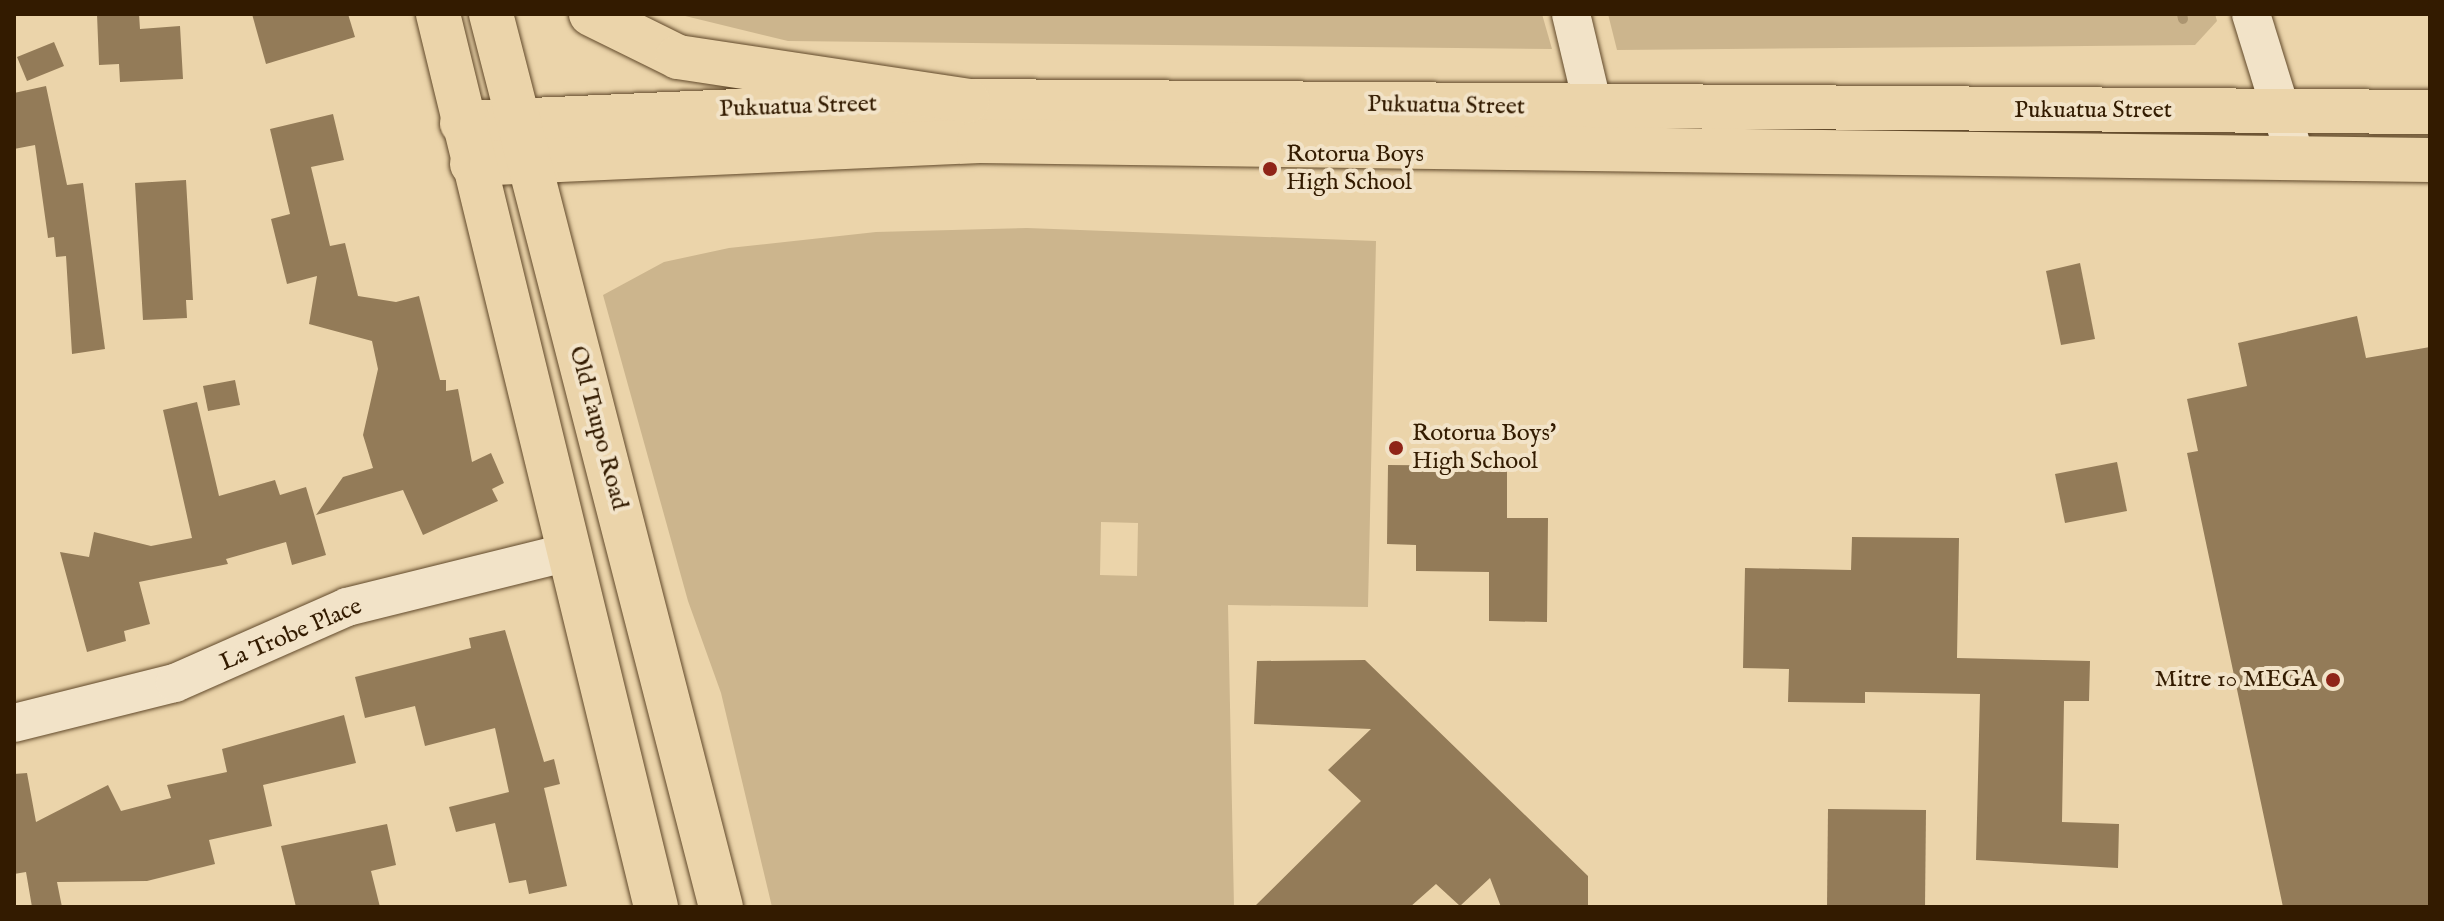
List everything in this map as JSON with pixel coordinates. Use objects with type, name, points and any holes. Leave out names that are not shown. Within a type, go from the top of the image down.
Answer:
[{"type":"main road","points":[[438,14],[467,143],[656,907]]},
{"type":"main road","name":"Old Taupo Road","points":[[491,14],[721,907]]},
{"type":"main road","points":[[591,14],[637,41],[692,60],[968,101]]},
{"type":"main road","name":"Pukuatua Street","points":[[467,143],[968,101],[2296,159],[2430,160]]},
{"type":"main road","name":"Pukuatua Street","points":[[523,140],[979,141],[2283,112],[2430,112]]},
{"type":"main road","name":"Old Taupo Road","points":[[569,552],[596,559],[612,583],[666,780],[705,842]]},
{"type":"street","points":[[1571,14],[1598,127]]},
{"type":"street","points":[[2251,14],[2296,159]]},
{"type":"street","name":"La Trobe Place","points":[[14,723],[175,683],[347,607],[569,552]]},
{"type":"shaded area","points":[[677,14],[1542,14],[1552,49],[788,41]]},
{"type":"shaded area","points":[[1608,14],[2215,14],[2217,21],[2195,45],[1617,50]]},
{"type":"shaded area","points":[[1027,228],[1376,241],[1368,607],[1228,605],[1234,907],[772,907],[721,693],[688,601],[603,295],[664,262],[729,248],[876,232]],"holes":[[[1101,522],[1138,523],[1137,576],[1100,575]]]},
{"type":"building","points":[[97,14],[139,14],[140,29],[180,26],[183,79],[120,82],[119,64],[99,65]]},
{"type":"building","points":[[252,14],[348,14],[355,37],[266,64]]},
{"type":"building","points":[[54,42],[64,66],[27,81],[17,57]]},
{"type":"building","points":[[46,86],[67,185],[83,183],[105,349],[72,354],[66,256],[56,257],[54,237],[48,238],[35,145],[14,149],[14,93]]},
{"type":"building","points":[[333,114],[344,160],[311,167],[330,246],[345,243],[358,296],[396,302],[419,296],[440,380],[446,380],[446,391],[458,389],[472,462],[491,453],[504,483],[492,489],[498,501],[423,535],[403,490],[316,515],[343,477],[373,468],[363,435],[378,369],[372,341],[309,324],[317,276],[287,284],[271,219],[290,214],[270,129]]},
{"type":"building","points":[[186,180],[193,300],[186,300],[187,318],[143,320],[135,183]]},
{"type":"building","points":[[2080,263],[2095,339],[2061,345],[2046,271]]},
{"type":"building","name":"Mitre 10 MEGA","points":[[2357,316],[2366,358],[2430,347],[2430,907],[2283,907],[2187,453],[2198,451],[2187,399],[2247,386],[2238,343]]},
{"type":"building","points":[[235,380],[240,405],[208,411],[203,386]]},
{"type":"building","points":[[197,402],[219,496],[275,480],[280,495],[306,487],[326,555],[292,565],[286,542],[226,559],[228,564],[139,582],[150,624],[124,631],[126,641],[87,652],[60,552],[89,557],[94,532],[151,546],[192,538],[163,410]]},
{"type":"building","points":[[2117,462],[2127,511],[2065,523],[2055,474]]},
{"type":"building","points":[[1388,465],[1507,466],[1507,518],[1548,518],[1547,622],[1489,621],[1489,572],[1416,571],[1416,545],[1387,544]]},
{"type":"building","points":[[1852,537],[1959,538],[1957,658],[2090,661],[2089,701],[2064,701],[2062,822],[2119,824],[2118,868],[1976,860],[1980,694],[1865,692],[1865,703],[1788,702],[1789,669],[1743,668],[1745,568],[1851,570]]},
{"type":"building","points":[[505,630],[544,762],[554,759],[560,784],[544,788],[567,886],[529,894],[526,880],[509,883],[495,823],[456,832],[449,807],[509,792],[495,728],[425,746],[415,706],[365,718],[355,677],[471,648],[469,638]]},
{"type":"building","points":[[1365,660],[1588,876],[1588,907],[1501,907],[1490,878],[1460,906],[1436,884],[1410,907],[1254,907],[1361,801],[1328,770],[1371,729],[1254,724],[1257,661]]},
{"type":"building","points":[[344,715],[356,763],[263,785],[272,826],[209,840],[215,864],[147,881],[57,882],[62,907],[32,907],[26,872],[14,874],[14,774],[27,773],[36,822],[108,785],[121,811],[171,798],[167,785],[227,772],[222,749]]},
{"type":"building","points":[[1828,809],[1926,810],[1925,907],[1827,907]]},
{"type":"building","points":[[387,824],[396,865],[371,871],[380,907],[296,907],[281,846]]},
{"type":"waterway","points":[[2182,14],[2183,19]]},
{"type":"place","name":"Rotorua Boys High School","points":[[1270,169]]},
{"type":"place","name":"Rotorua Boys' High School","points":[[1396,448]]},
{"type":"place","name":"Mitre 10 MEGA","points":[[2333,680]]}]
